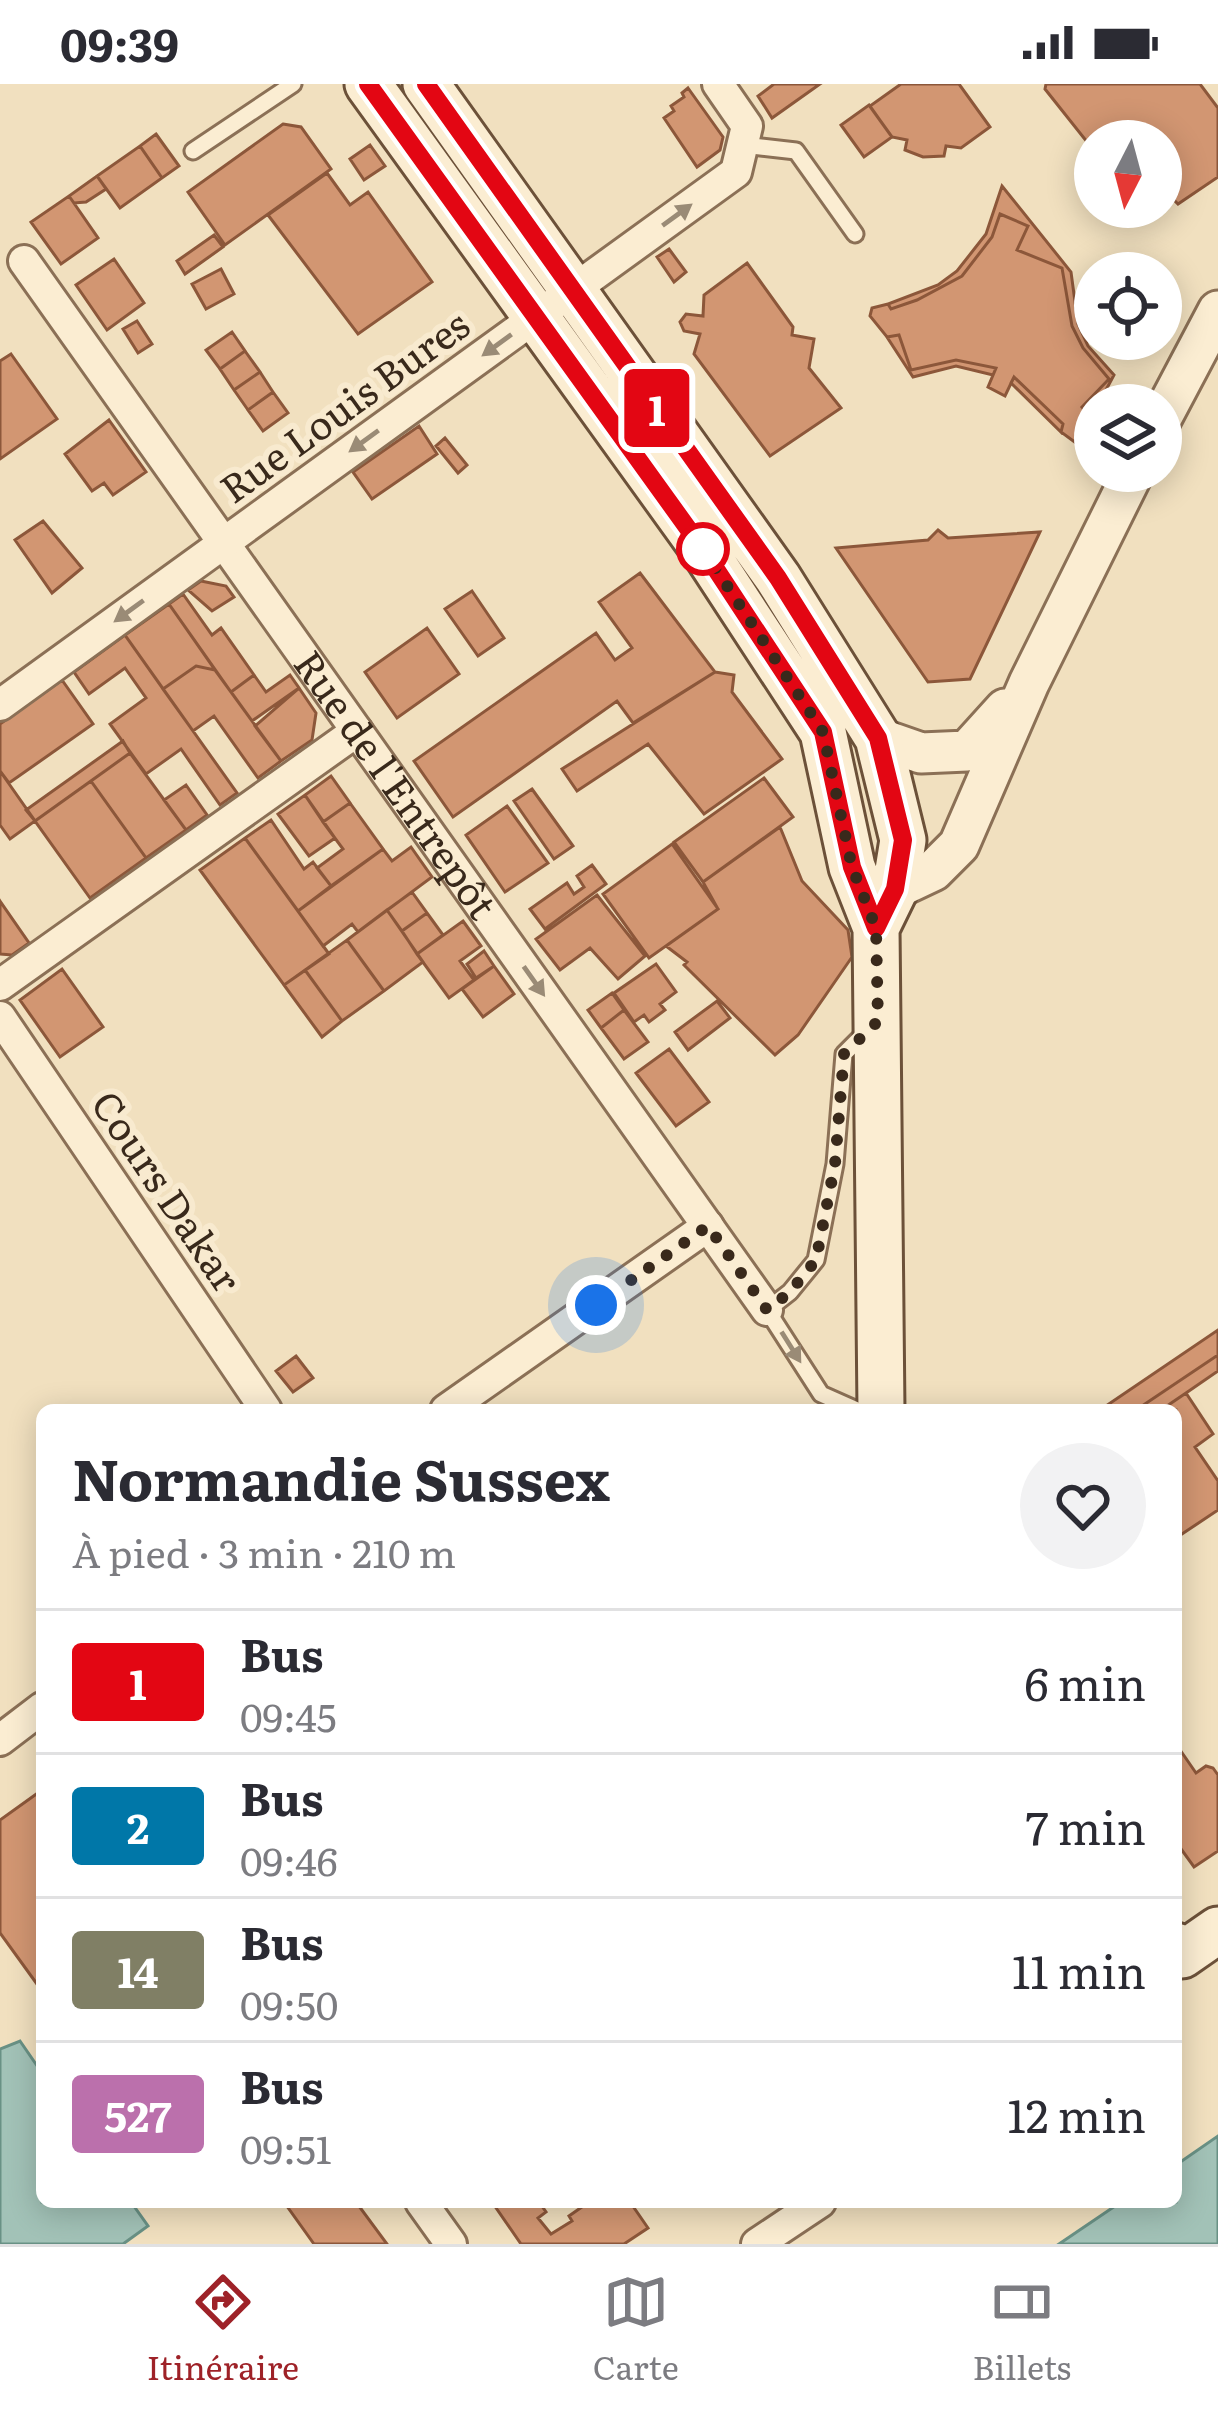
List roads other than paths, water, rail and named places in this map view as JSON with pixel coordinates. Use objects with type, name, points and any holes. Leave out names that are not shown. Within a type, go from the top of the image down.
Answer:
[{"type":"main road","points":[[368,84],[702,548],[823,732],[852,867],[885,909]]},
{"type":"main road","points":[[426,84],[778,578],[878,738],[903,840],[885,909],[878,1021],[881,1404]]},
{"type":"street","points":[[718,84],[747,126],[740,159]]},
{"type":"street","name":"Rue Louis Bures","points":[[0,705],[573,290],[740,159]]},
{"type":"street","name":"Rue de l'Entrepôt","points":[[24,261],[767,1310]]},
{"type":"street","points":[[1179,384],[1218,311]]},
{"type":"street","points":[[885,909],[959,845],[1029,683],[1124,492]]},
{"type":"street","points":[[878,738],[921,753],[968,751],[1029,683]]},
{"type":"street","points":[[0,985],[357,731]]},
{"type":"street","name":"Cours Dakar","points":[[0,1017],[262,1404]]},
{"type":"street","points":[[455,1404],[708,1226]]},
{"type":"street","points":[[0,1740],[36,1713]]},
{"type":"street","points":[[425,2208],[451,2244]]},
{"type":"street","points":[[757,2244],[801,2208]]},
{"type":"lane","points":[[193,151],[293,84]]},
{"type":"lane","points":[[740,159],[796,151],[855,234]]},
{"type":"lane","points":[[844,1404],[821,1394],[767,1310],[790,1292],[816,1260],[835,1164],[844,1054],[878,1021]]},
{"type":"water","points":[[20,2041],[36,2064],[36,2208],[135,2208],[148,2226],[123,2244],[0,2244],[0,2049]]},
{"type":"water","points":[[1218,2136],[1218,2244],[1059,2244],[1112,2208],[1182,2208],[1182,2161]]}]
